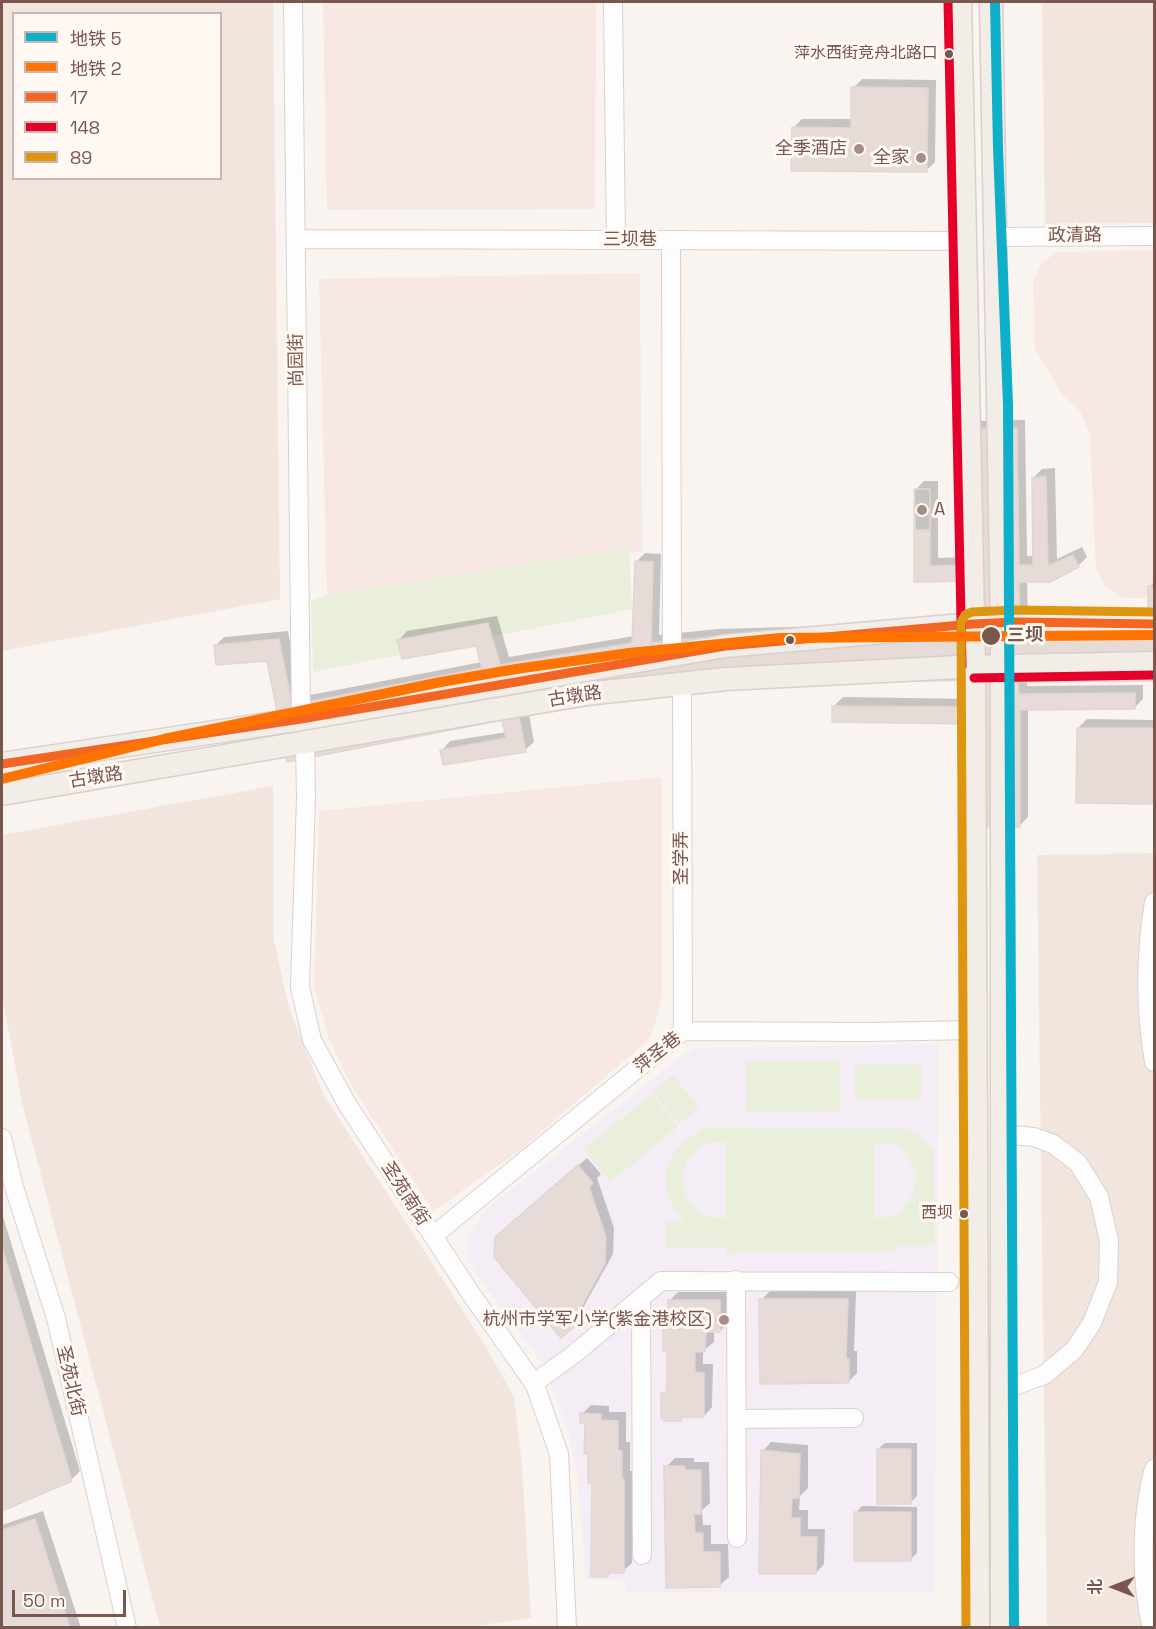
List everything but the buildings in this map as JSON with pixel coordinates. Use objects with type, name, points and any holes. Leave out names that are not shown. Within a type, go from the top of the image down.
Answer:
[{"type":"main road","points":[[960,2],[974,666],[978,1628]]},
{"type":"main road","points":[[991,2],[1002,623],[1002,1628]]},
{"type":"main road","name":"古墩路","points":[[2,764],[302,718],[725,646],[973,624],[1155,624]]},
{"type":"main road","name":"古墩路","points":[[2,794],[305,744],[585,694],[726,679],[974,666],[1155,663]]},
{"type":"street","name":"尚园街","points":[[293,2],[302,718]]},
{"type":"street","points":[[614,2],[616,240]]},
{"type":"street","name":"政清路","points":[[995,237],[1155,236]]},
{"type":"street","name":"三坝巷","points":[[296,238],[965,241]]},
{"type":"street","points":[[671,240],[672,655]]},
{"type":"street","name":"圣学弄","points":[[682,684],[683,1031]]},
{"type":"street","name":"圣苑南街","points":[[305,744],[306,798],[300,987],[312,1040],[347,1104],[471,1294],[536,1385],[559,1454],[567,1628]]},
{"type":"street","points":[[1155,902],[1148,953],[1147,991],[1155,1062]]},
{"type":"street","name":"萍圣巷","points":[[433,1236],[683,1031],[976,1030]]},
{"type":"street","points":[[1001,1134],[1034,1137],[1053,1144],[1078,1163],[1099,1197],[1109,1241],[1108,1282],[1092,1323],[1074,1350],[1044,1375],[1001,1391]]},
{"type":"street","name":"圣苑北街","points":[[2,1138],[14,1187],[56,1318],[127,1628]]},
{"type":"street","points":[[736,1280],[737,1538]]},
{"type":"street","points":[[541,1378],[573,1355],[662,1281],[949,1282]]},
{"type":"street","points":[[641,1298],[642,1556]]},
{"type":"street","points":[[737,1419],[854,1418]]},
{"type":"street","points":[[1152,1628],[1148,1611],[1144,1550],[1147,1511],[1155,1469]]},
{"type":"shaded area","points":[[2,2],[273,2],[280,599],[2,651]]},
{"type":"shaded area","points":[[323,2],[596,2],[595,209],[327,210]]},
{"type":"shaded area","points":[[1042,2],[1154,2],[1154,223],[1045,224]]},
{"type":"shaded area","points":[[1154,250],[1154,598],[1122,598],[1105,585],[1096,569],[1090,436],[1081,413],[1062,394],[1035,349],[1033,282],[1042,262],[1058,252]]},
{"type":"shaded area","points":[[640,273],[642,551],[327,595],[319,279]]},
{"type":"shaded area","points":[[662,777],[662,993],[656,1021],[648,1040],[518,1152],[433,1211],[351,1085],[329,1039],[314,987],[319,811]]},
{"type":"shaded area","points":[[273,786],[273,936],[289,1008],[323,1094],[485,1345],[514,1397],[522,1464],[531,1618],[461,1628],[160,1627],[22,1103],[2,994],[2,835]]},
{"type":"shaded area","points":[[1154,853],[1154,1627],[1047,1627],[1037,855]]},
{"type":"shaded area","name":"杭州市学军小学(紫金港校区)","points":[[939,1044],[934,1592],[625,1592],[625,1580],[586,1580],[578,1482],[570,1438],[546,1369],[475,1272],[467,1255],[468,1238],[485,1210],[693,1048]]},
{"type":"green space","points":[[629,548],[632,609],[313,672],[311,601],[327,595]]},
{"type":"green space","points":[[840,1060],[841,1111],[747,1112],[746,1061]]},
{"type":"green space","points":[[855,1064],[921,1064],[921,1100],[855,1100]]},
{"type":"green space","points":[[673,1075],[699,1107],[679,1124],[653,1092]]},
{"type":"green space","points":[[652,1094],[678,1127],[610,1182],[583,1149]]},
{"type":"green space","points":[[705,1127],[905,1128],[921,1136],[933,1149],[934,1200],[920,1222],[935,1222],[935,1245],[895,1245],[895,1252],[726,1253],[726,1247],[665,1247],[665,1222],[684,1221],[674,1208],[668,1193],[667,1170],[677,1150]],"holes":[[[710,1142],[726,1142],[726,1218],[710,1216],[698,1210],[689,1200],[684,1188],[687,1162],[695,1151]],[[874,1143],[895,1144],[905,1152],[917,1176],[914,1192],[898,1215],[875,1219]]]},
{"type":"metro line","name":"5","points":[[995,2],[1008,405],[1014,1628]]},
{"type":"metro line","name":"2","points":[[2,779],[164,739],[441,682],[629,653],[780,638],[1154,635]]},
{"type":"transit line","name":"148","points":[[948,2],[962,666]]},
{"type":"transit line","name":"89","points":[[966,1628],[961,622],[965,615],[972,612],[1016,610],[1154,612]]},
{"type":"transit line","name":"17","points":[[2,764],[301,719],[725,646],[973,624],[1016,622],[1154,624]]},
{"type":"transit line","name":"148","points":[[974,678],[1154,675]]},
{"type":"place","name":"萍水西街竞舟北路口","points":[[949,54]]},
{"type":"place","name":"全季酒店","points":[[859,149]]},
{"type":"place","name":"全家","points":[[921,158]]},
{"type":"place","name":"A","points":[[922,510]]},
{"type":"place","name":"三坝","points":[[991,636]]},
{"type":"place","name":"西坝","points":[[964,1214]]},
{"type":"place","name":"杭州市学军小学(紫金港校区)","points":[[724,1320]]}]
